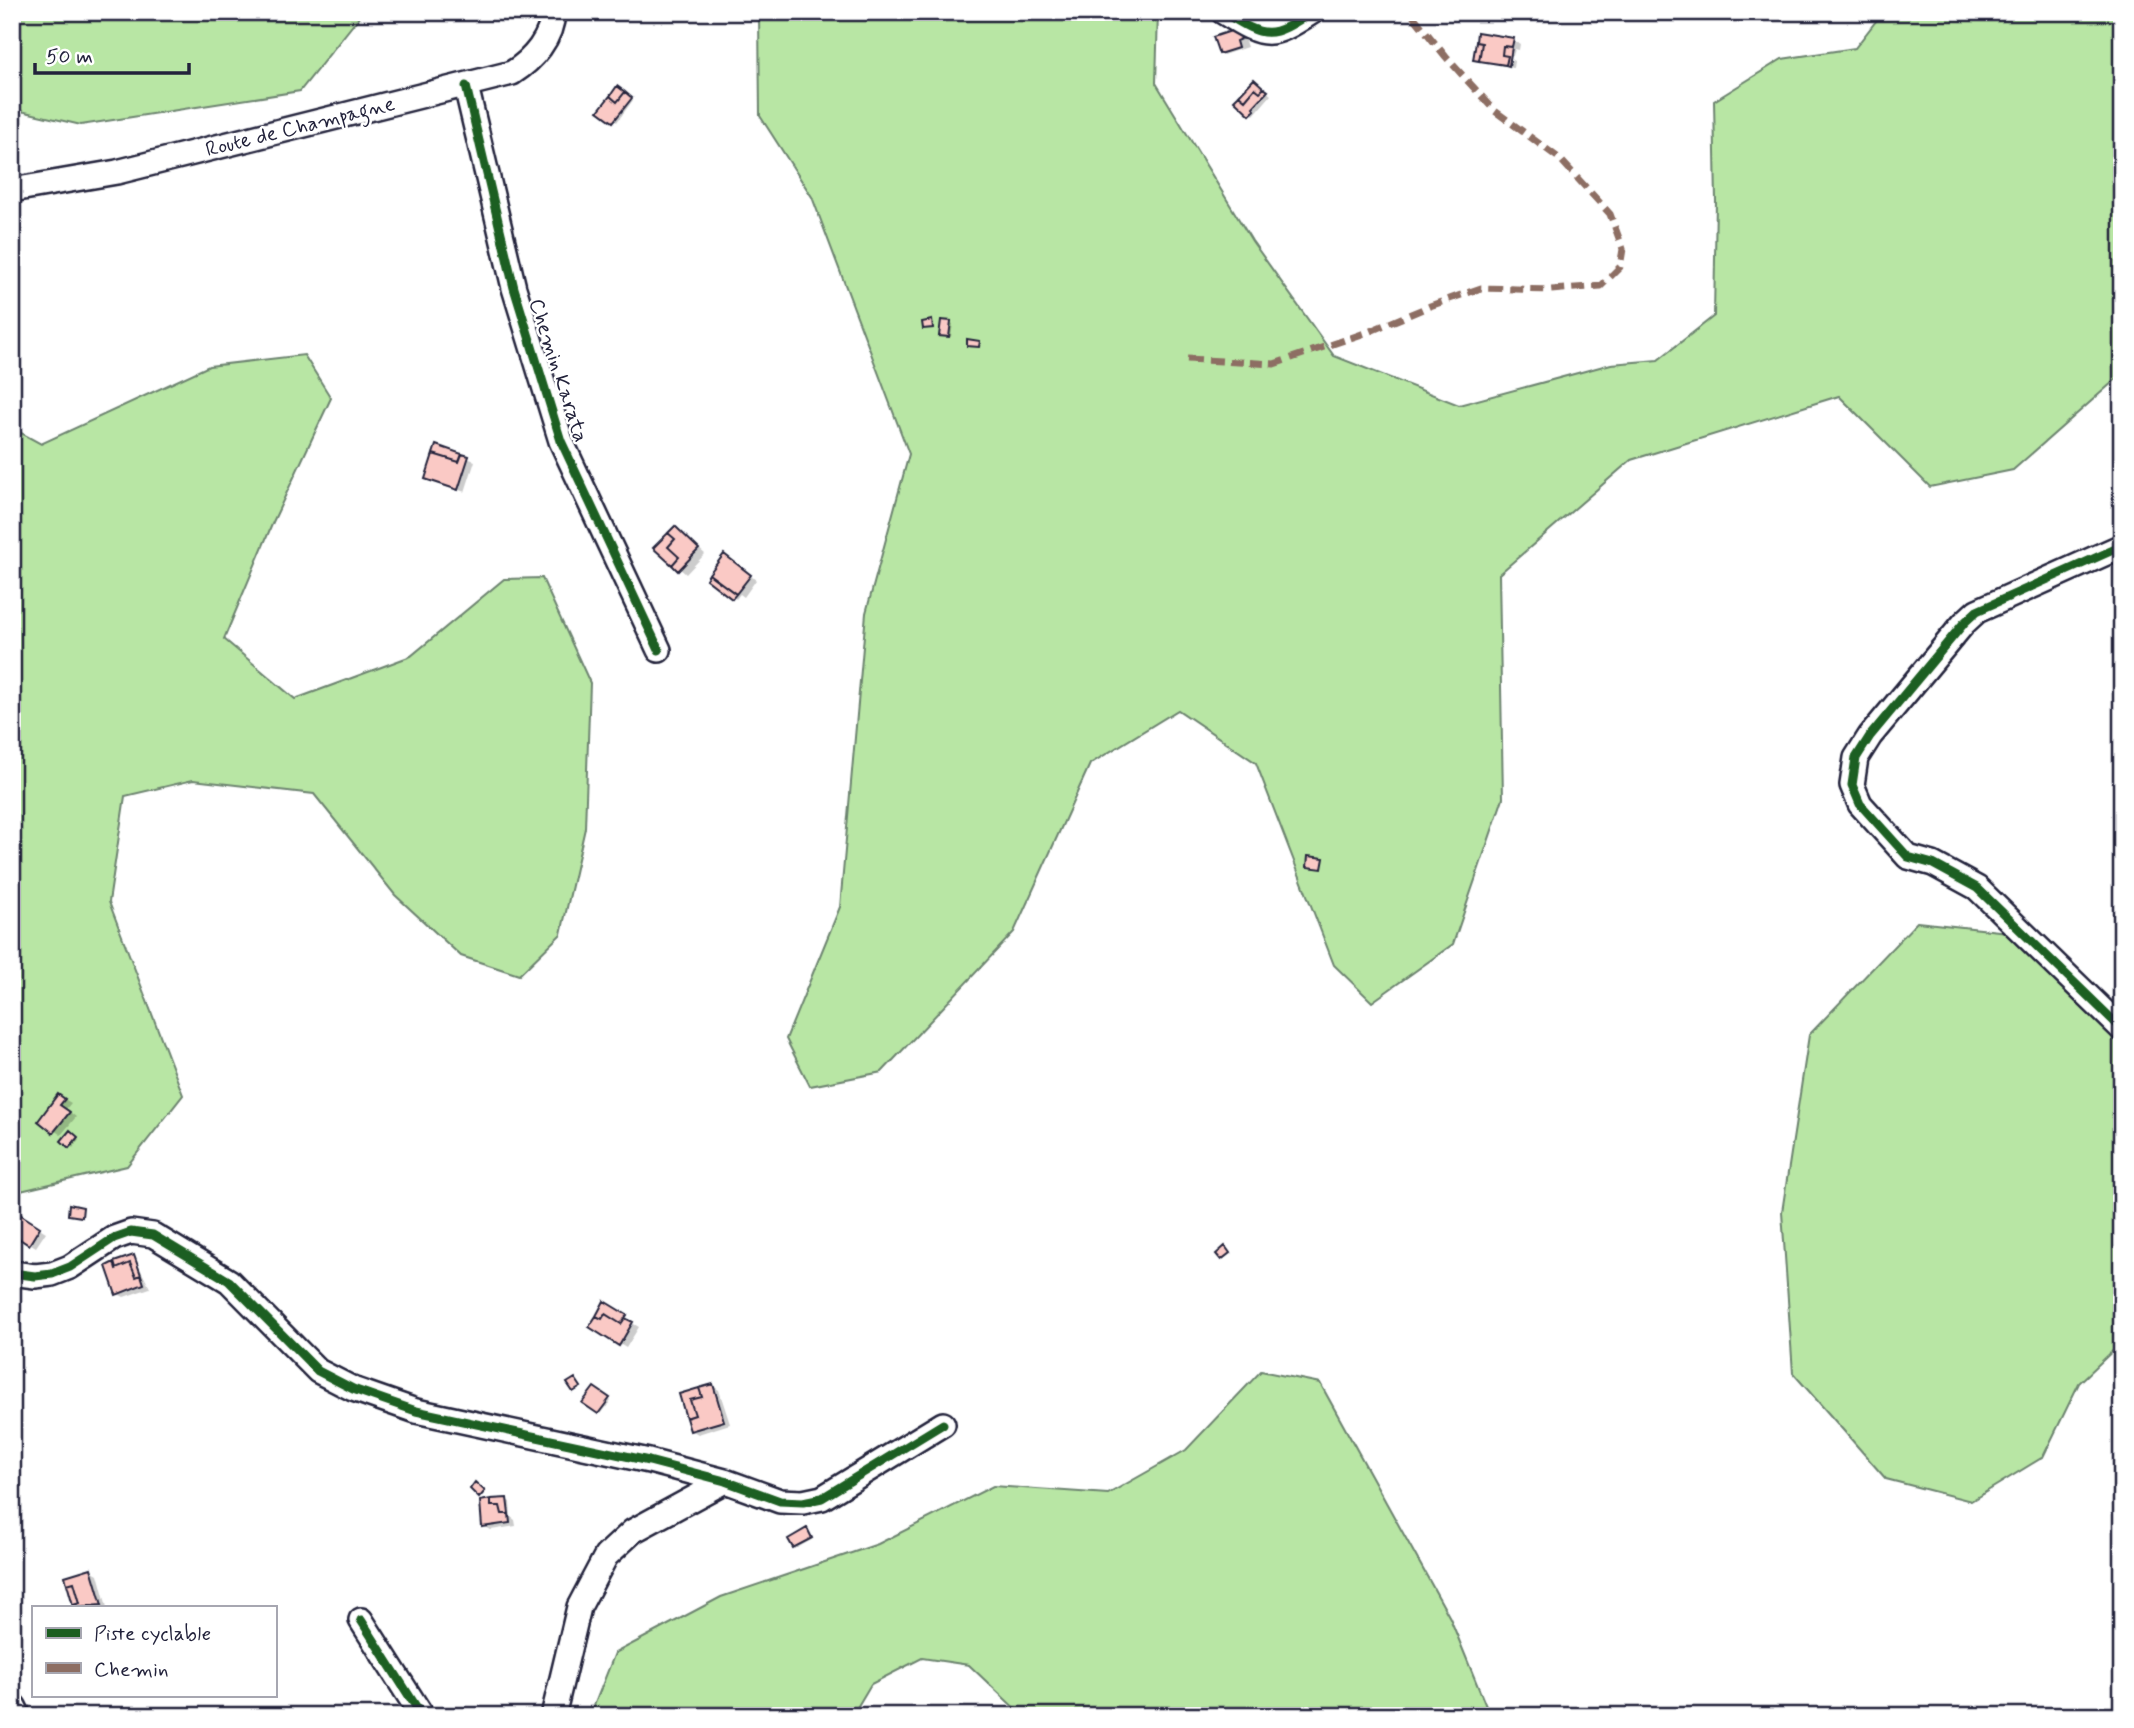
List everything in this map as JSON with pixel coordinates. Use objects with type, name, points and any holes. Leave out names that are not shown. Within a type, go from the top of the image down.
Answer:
[{"type":"street","name":"Route de Champagne","points":[[12,190],[117,172],[512,73],[529,63],[548,33],[553,12]]},
{"type":"street","points":[[1223,12],[1260,33],[1277,33],[1312,12]]},
{"type":"street","name":"Chemin Karata","points":[[466,86],[514,288],[561,441],[659,650]]},
{"type":"street","points":[[2122,546],[1977,611],[1870,736],[1856,758],[1852,785],[1860,804],[1908,857],[1933,864],[1977,888],[2122,1029]]},
{"type":"street","points":[[12,1273],[52,1275],[70,1267],[114,1238],[131,1232],[153,1235],[229,1282],[318,1371],[353,1389],[416,1411],[649,1461],[724,1481],[779,1500],[803,1503],[822,1498],[943,1424]]},
{"type":"street","points":[[553,1716],[579,1607],[606,1556],[633,1531],[724,1481]]},
{"type":"street","points":[[361,1620],[422,1716]]},
{"type":"street","points":[[12,1708],[16,1716]]},
{"type":"green space","points":[[12,12],[363,12],[300,91],[81,125],[12,109]]},
{"type":"green space","points":[[759,12],[1158,12],[1156,83],[1252,241],[1334,356],[1459,405],[1611,364],[1658,360],[1714,316],[1714,101],[1782,59],[1855,48],[1883,12],[2122,12],[2122,374],[2013,470],[1930,487],[1839,396],[1631,460],[1499,574],[1503,798],[1453,944],[1372,1002],[1334,965],[1256,763],[1178,710],[1090,764],[1014,932],[882,1072],[810,1086],[786,1039],[840,907],[866,613],[909,454],[812,197],[760,116]]},
{"type":"green space","points":[[304,355],[331,398],[273,522],[224,639],[295,699],[411,656],[504,579],[542,578],[590,683],[585,828],[561,934],[519,975],[461,956],[395,895],[314,794],[193,780],[125,796],[109,902],[183,1095],[127,1166],[12,1193],[12,428],[41,444],[209,366]]},
{"type":"green space","points":[[1917,922],[2026,934],[2122,1015],[2122,1342],[2079,1383],[2043,1457],[1971,1501],[1886,1479],[1793,1373],[1782,1212],[1809,1035]]},
{"type":"green space","points":[[1261,1371],[1320,1383],[1450,1618],[1490,1716],[1023,1716],[969,1665],[922,1658],[871,1684],[852,1716],[590,1716],[615,1653],[721,1597],[878,1544],[993,1486],[1108,1494],[1186,1450]]},
{"type":"building","points":[[1240,28],[1243,38],[1236,41],[1238,48],[1219,54],[1213,37]]},
{"type":"building","points":[[1477,32],[1514,38],[1512,47],[1503,46],[1502,55],[1508,56],[1506,65],[1479,61],[1482,43],[1476,42]]},
{"type":"building","points":[[1476,42],[1482,43],[1479,61],[1473,60]]},
{"type":"building","points":[[1503,46],[1512,47],[1509,66],[1506,65],[1508,56],[1502,55]]},
{"type":"building","points":[[1254,79],[1264,88],[1260,92],[1255,88],[1245,100],[1239,95]]},
{"type":"building","points":[[617,86],[625,92],[617,102],[610,96]]},
{"type":"building","points":[[1255,88],[1260,92],[1264,88],[1268,91],[1253,107],[1255,110],[1250,115],[1234,100],[1239,95],[1245,100]]},
{"type":"building","points":[[625,92],[632,98],[613,122],[598,111],[610,96],[617,102]]},
{"type":"building","points":[[932,320],[933,328],[923,329],[922,322]]},
{"type":"building","points":[[941,320],[951,321],[949,337],[939,336]]},
{"type":"building","points":[[967,339],[980,341],[979,347],[967,346]]},
{"type":"building","points":[[436,445],[462,454],[459,462],[433,454]]},
{"type":"building","points":[[433,454],[459,462],[462,454],[469,456],[458,490],[425,479]]},
{"type":"building","points":[[675,526],[699,549],[678,571],[672,565],[679,557],[668,547],[675,539],[668,533]]},
{"type":"building","points":[[668,533],[675,539],[668,547],[679,557],[672,565],[653,548]]},
{"type":"building","points":[[724,554],[751,575],[736,594],[709,574]]},
{"type":"building","points":[[709,574],[736,594],[732,599],[706,579]]},
{"type":"building","points":[[1308,856],[1324,858],[1322,869],[1307,867]]},
{"type":"building","points":[[58,1094],[65,1099],[60,1105],[70,1112],[53,1133],[38,1121]]},
{"type":"building","points":[[70,1130],[78,1137],[69,1148],[61,1141]]},
{"type":"building","points":[[69,1204],[83,1207],[82,1217],[68,1215]]},
{"type":"building","points":[[12,1209],[40,1227],[29,1245],[12,1234]]},
{"type":"building","points":[[1225,1246],[1230,1253],[1221,1260],[1216,1254]]},
{"type":"building","points":[[134,1255],[141,1275],[136,1277],[130,1263],[116,1269],[114,1262]]},
{"type":"building","points":[[114,1262],[116,1269],[130,1263],[136,1277],[141,1275],[144,1284],[116,1295],[106,1266]]},
{"type":"building","points":[[604,1301],[627,1315],[621,1324],[605,1314],[602,1319],[596,1316]]},
{"type":"building","points":[[605,1314],[621,1324],[625,1318],[633,1322],[619,1346],[589,1327],[596,1316],[602,1319]]},
{"type":"building","points":[[575,1378],[581,1387],[573,1392],[567,1383]]},
{"type":"building","points":[[713,1384],[724,1421],[690,1431],[686,1418],[695,1415],[690,1400],[702,1397],[699,1388]]},
{"type":"building","points":[[594,1387],[610,1398],[598,1414],[582,1403]]},
{"type":"building","points":[[699,1388],[702,1397],[690,1400],[695,1415],[686,1418],[679,1394]]},
{"type":"building","points":[[475,1482],[485,1491],[479,1498],[470,1489]]},
{"type":"building","points":[[507,1498],[509,1514],[502,1514],[500,1506],[491,1506],[491,1499]]},
{"type":"building","points":[[491,1499],[491,1506],[500,1506],[502,1514],[509,1514],[510,1523],[482,1527],[480,1501]]},
{"type":"building","points":[[807,1528],[812,1538],[793,1548],[788,1539]]},
{"type":"building","points":[[91,1568],[102,1605],[74,1606],[80,1603],[74,1582],[67,1584],[65,1576]]},
{"type":"building","points":[[74,1582],[80,1603],[73,1605],[67,1584]]},
{"type":"marked path","points":[[1187,359],[1274,364],[1368,332],[1481,288],[1551,290],[1601,286],[1620,267],[1623,249],[1610,214],[1560,159],[1495,111],[1410,12]]},
{"type":"cycle path","points":[[1223,12],[1249,27],[1268,32],[1286,27],[1312,12]]},
{"type":"cycle path","points":[[466,86],[514,288],[561,441],[659,650]]},
{"type":"cycle path","points":[[2122,546],[1977,611],[1870,736],[1856,758],[1852,785],[1860,804],[1908,857],[1933,864],[1977,888],[2122,1029]]},
{"type":"cycle path","points":[[12,1273],[35,1276],[52,1274],[70,1267],[114,1238],[131,1232],[153,1235],[229,1281],[318,1371],[353,1389],[416,1411],[649,1461],[725,1481],[780,1501],[803,1502],[822,1498],[943,1424]]},
{"type":"cycle path","points":[[361,1620],[422,1716]]}]
